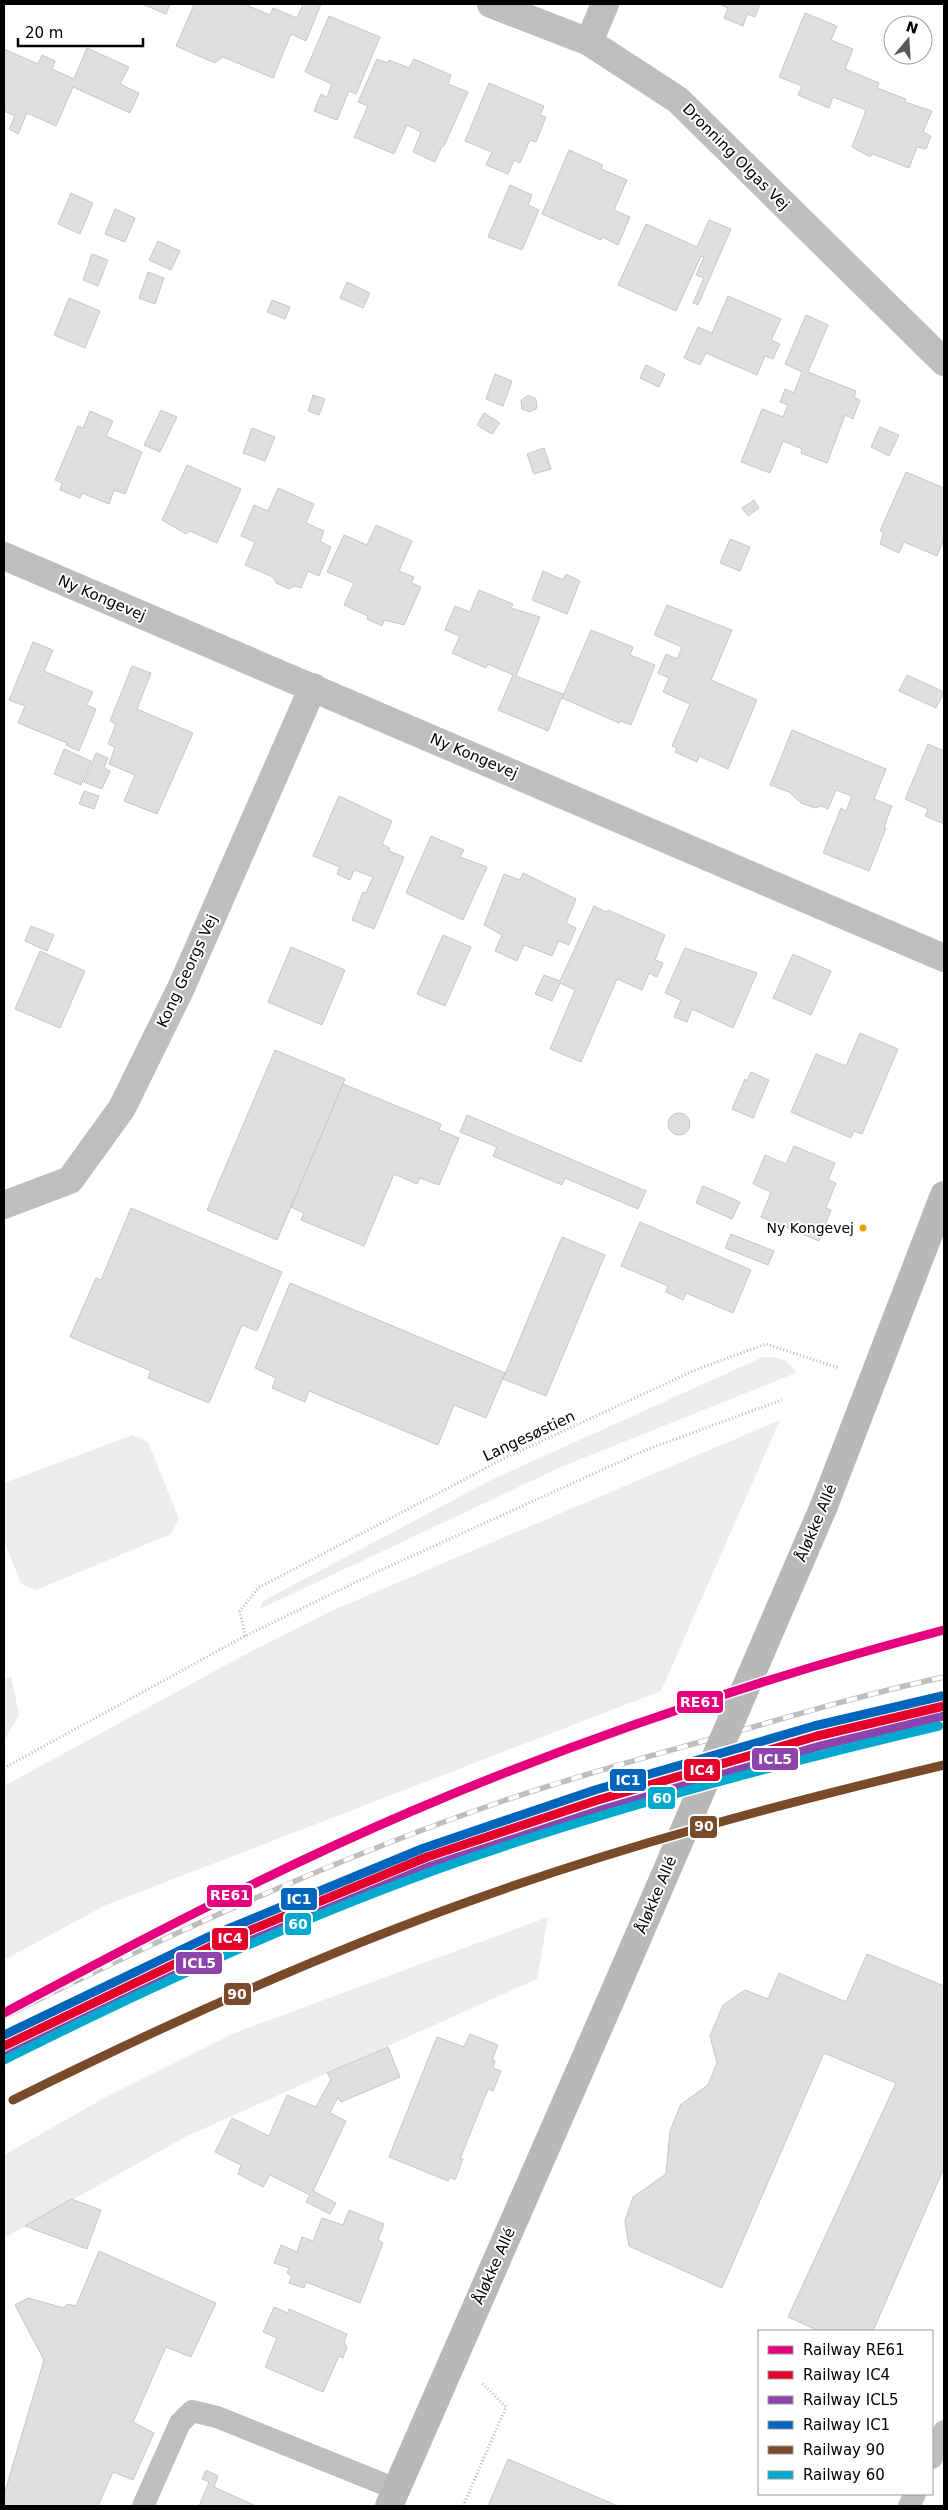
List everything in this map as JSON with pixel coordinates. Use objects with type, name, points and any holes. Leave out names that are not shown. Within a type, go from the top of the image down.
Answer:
[{"type":"main road","name":"Åløkke Allé","points":[[393,2498],[824,1506],[944,1195]]},
{"type":"street","name":"Dronning Olgas Vej","points":[[491,4],[589,42],[678,100],[944,362]]},
{"type":"street","points":[[589,42],[605,4]]},
{"type":"street","name":"Ny Kongevej","points":[[4,556],[944,958]]},
{"type":"street","name":"Kong Georgs Vej","points":[[4,1205],[70,1180],[122,1108],[181,988],[312,687]]},
{"type":"lane","points":[[143,2506],[180,2424],[192,2411],[217,2417],[393,2498]]},
{"type":"lane","points":[[933,2456],[944,2431]]},
{"type":"path","name":"Langesøstien","points":[[245,1636],[240,1611],[258,1588],[503,1460],[693,1371],[766,1344],[873,1378]]},
{"type":"path","points":[[4,1768],[245,1636],[379,1571],[648,1448],[782,1400]]},
{"type":"path","points":[[455,2356],[506,2407],[463,2506]]},
{"type":"shaded area","points":[[763,1357],[782,1360],[790,1365],[796,1373],[561,1467],[260,1609],[263,1601],[495,1478]]},
{"type":"shaded area","points":[[780,1420],[661,1691],[106,1905],[4,1960],[4,1786],[235,1660],[331,1611]]},
{"type":"shaded area","points":[[133,1435],[148,1442],[179,1519],[171,1534],[36,1590],[21,1584],[4,1540],[4,1483]]},
{"type":"shaded area","points":[[11,1676],[19,1715],[4,1741],[4,1680]]},
{"type":"shaded area","points":[[548,1917],[537,1979],[185,2137],[4,2238],[4,2155],[106,2097],[237,2032]]},
{"type":"building","points":[[142,4],[170,4],[166,14]]},
{"type":"building","points":[[190,4],[244,4],[270,15],[273,8],[297,18],[303,4],[321,4],[306,41],[291,34],[273,78],[223,57],[215,63],[176,46],[194,5]]},
{"type":"building","points":[[719,4],[760,4],[755,17],[747,14],[743,26],[724,18],[728,8]]},
{"type":"building","points":[[805,13],[837,26],[831,40],[853,49],[845,69],[879,83],[877,88],[906,99],[905,102],[932,111],[923,132],[931,136],[926,149],[917,147],[909,168],[873,154],[870,157],[852,147],[866,110],[833,97],[829,108],[798,95],[802,86],[779,77]]},
{"type":"building","points":[[329,16],[380,37],[356,94],[349,91],[337,120],[314,111],[321,94],[327,97],[332,84],[305,72]]},
{"type":"building","points":[[87,48],[129,67],[120,84],[139,93],[130,113],[73,87],[56,126],[27,113],[18,134],[9,129],[15,116],[4,111],[6,105],[4,104],[4,49],[38,64],[42,55],[55,61],[52,69],[74,79]]},
{"type":"building","points":[[377,59],[388,63],[389,60],[409,68],[414,59],[451,75],[448,84],[468,92],[435,162],[413,152],[421,132],[407,125],[394,154],[354,137],[368,106],[358,102]]},
{"type":"building","points":[[489,83],[544,106],[540,115],[546,117],[536,142],[530,140],[520,163],[514,160],[508,174],[486,165],[492,152],[465,141]]},
{"type":"building","points":[[569,150],[603,165],[601,169],[627,180],[614,210],[630,217],[618,245],[602,237],[601,240],[542,214]]},
{"type":"building","points":[[510,185],[532,195],[528,205],[539,210],[522,250],[488,237]]},
{"type":"building","points":[[71,193],[93,203],[80,234],[58,224]]},
{"type":"building","points":[[115,209],[135,218],[125,242],[105,234]]},
{"type":"building","points":[[709,220],[731,229],[698,305],[693,303],[704,278],[696,275],[704,257],[701,256],[676,311],[618,285],[646,224],[697,247]]},
{"type":"building","points":[[158,241],[180,251],[171,270],[149,260]]},
{"type":"building","points":[[92,254],[108,260],[98,286],[83,280]]},
{"type":"building","points":[[148,272],[164,278],[155,304],[139,298]]},
{"type":"building","points":[[347,282],[370,293],[363,308],[340,298]]},
{"type":"building","points":[[728,296],[781,319],[771,340],[780,344],[773,359],[765,356],[757,375],[706,353],[700,365],[684,358],[698,327],[712,333]]},
{"type":"building","points":[[69,298],[100,311],[85,348],[54,335]]},
{"type":"building","points":[[272,300],[290,307],[285,319],[267,312]]},
{"type":"building","points":[[806,315],[828,325],[808,372],[856,391],[854,397],[860,400],[853,419],[845,415],[827,463],[801,453],[802,449],[783,441],[770,473],[741,462],[762,409],[783,417],[788,405],[780,402],[785,389],[794,393],[802,372],[785,364]]},
{"type":"building","points":[[646,365],[665,374],[659,387],[640,378]]},
{"type":"building","points":[[495,374],[512,381],[503,406],[486,399]]},
{"type":"building","points":[[313,395],[325,399],[319,415],[308,411]]},
{"type":"building","points":[[528,395],[536,399],[537,408],[530,412],[522,409],[521,400]]},
{"type":"building","points":[[161,410],[177,417],[160,452],[144,445]]},
{"type":"building","points":[[90,411],[113,421],[106,436],[142,452],[125,494],[114,490],[109,504],[82,493],[80,498],[60,490],[62,483],[55,480],[78,426],[83,428]]},
{"type":"building","points":[[484,413],[500,423],[492,434],[477,425]]},
{"type":"building","points":[[880,427],[899,435],[889,456],[871,447]]},
{"type":"building","points":[[252,428],[275,437],[265,461],[243,453]]},
{"type":"building","points":[[544,448],[551,469],[534,474],[527,454]]},
{"type":"building","points":[[187,465],[241,489],[217,543],[190,531],[186,534],[162,520]]},
{"type":"building","points":[[906,472],[944,488],[944,539],[937,556],[904,542],[899,553],[880,544],[884,532],[880,531]]},
{"type":"building","points":[[278,488],[314,504],[306,523],[324,531],[320,541],[331,547],[319,576],[308,571],[301,588],[295,586],[289,589],[276,583],[273,577],[245,565],[255,542],[241,536],[254,505],[268,511]]},
{"type":"building","points":[[754,500],[759,508],[748,516],[742,508]]},
{"type":"building","points":[[376,525],[412,541],[399,571],[414,577],[411,583],[421,587],[404,625],[384,620],[382,626],[367,619],[368,616],[344,605],[354,583],[327,572],[344,535],[367,545]]},
{"type":"building","points":[[730,539],[750,547],[740,571],[720,563]]},
{"type":"building","points":[[543,571],[563,580],[566,574],[580,581],[567,614],[532,600]]},
{"type":"building","points":[[479,590],[513,604],[511,608],[540,617],[516,676],[563,694],[548,731],[498,710],[513,675],[488,664],[486,668],[452,653],[460,636],[445,630],[455,606],[470,612]]},
{"type":"building","points":[[667,605],[732,630],[711,680],[757,700],[728,769],[699,756],[697,762],[675,752],[677,748],[672,746],[690,704],[663,692],[669,678],[658,673],[666,654],[677,659],[682,647],[654,635]]},
{"type":"building","points":[[591,630],[633,647],[630,655],[655,665],[631,725],[621,721],[619,723],[562,698]]},
{"type":"building","points":[[33,642],[53,650],[44,671],[93,692],[87,705],[96,709],[79,751],[66,745],[67,743],[18,723],[25,706],[9,700]]},
{"type":"building","points":[[132,666],[151,673],[137,709],[193,733],[157,814],[124,801],[135,775],[109,764],[115,747],[108,744],[116,724],[110,721]]},
{"type":"building","points":[[907,675],[944,692],[936,708],[899,691]]},
{"type":"building","points":[[792,730],[886,769],[874,799],[892,806],[884,827],[886,828],[869,871],[823,853],[841,808],[846,811],[852,796],[836,790],[828,809],[821,806],[815,808],[801,803],[789,792],[770,785]]},
{"type":"building","points":[[928,744],[944,751],[944,824],[925,816],[928,809],[905,799]]},
{"type":"building","points":[[64,749],[91,761],[81,785],[54,774]]},
{"type":"building","points":[[96,753],[108,758],[104,768],[110,771],[102,789],[84,782]]},
{"type":"building","points":[[84,791],[99,796],[94,809],[79,804]]},
{"type":"building","points":[[339,796],[392,821],[382,844],[390,848],[389,851],[404,857],[374,929],[352,920],[363,892],[366,893],[373,877],[354,870],[350,880],[337,874],[340,867],[313,856]]},
{"type":"building","points":[[431,836],[464,850],[460,857],[487,867],[463,920],[406,893]]},
{"type":"building","points":[[523,873],[576,899],[566,923],[576,928],[569,945],[559,941],[552,956],[524,945],[517,961],[495,951],[502,935],[484,925],[504,874],[520,880]]},
{"type":"building","points":[[594,906],[606,912],[608,910],[665,935],[655,960],[663,963],[657,977],[649,973],[642,990],[617,979],[581,1062],[550,1049],[575,990],[560,983],[552,1001],[535,994],[544,975],[560,981]]},
{"type":"building","points":[[31,926],[54,935],[47,951],[25,941]]},
{"type":"building","points":[[443,935],[471,947],[445,1006],[417,994]]},
{"type":"building","points":[[291,947],[345,970],[322,1025],[268,1002]]},
{"type":"building","points":[[685,948],[757,973],[733,1028],[692,1009],[687,1022],[674,1017],[681,1000],[665,993]]},
{"type":"building","points":[[40,951],[85,971],[60,1028],[15,1009]]},
{"type":"building","points":[[793,954],[831,971],[811,1015],[773,998]]},
{"type":"building","points":[[860,1033],[898,1049],[862,1134],[854,1131],[851,1138],[791,1112],[816,1054],[846,1066]]},
{"type":"building","points":[[275,1050],[345,1079],[277,1240],[207,1210]]},
{"type":"building","points":[[751,1072],[769,1080],[753,1118],[732,1109],[745,1079],[747,1081]]},
{"type":"building","points":[[343,1084],[441,1124],[439,1130],[459,1138],[439,1185],[420,1178],[417,1184],[394,1174],[364,1246],[301,1220],[304,1213],[291,1207]]},
{"type":"building","points":[[679,1113],[687,1116],[690,1124],[687,1132],[679,1135],[671,1132],[668,1124],[671,1116]]},
{"type":"building","points":[[467,1115],[646,1191],[638,1209],[565,1178],[562,1185],[493,1156],[497,1147],[460,1132]]},
{"type":"building","points":[[794,1146],[835,1163],[828,1180],[836,1183],[826,1208],[831,1210],[819,1241],[761,1217],[771,1192],[753,1184],[765,1155],[786,1164]]},
{"type":"building","points":[[703,1186],[740,1202],[732,1219],[696,1203]]},
{"type":"building","points":[[131,1208],[282,1272],[257,1331],[242,1325],[209,1403],[148,1378],[151,1371],[70,1337],[96,1278],[101,1280]]},
{"type":"building","points":[[640,1222],[751,1270],[733,1313],[686,1293],[683,1300],[666,1292],[668,1286],[621,1266]]},
{"type":"building","points":[[731,1234],[774,1251],[768,1265],[725,1248]]},
{"type":"building","points":[[562,1237],[605,1255],[546,1396],[503,1379]]},
{"type":"building","points":[[290,1283],[505,1373],[486,1418],[454,1405],[438,1445],[309,1391],[305,1402],[272,1388],[276,1378],[255,1368]]},
{"type":"building","points":[[867,1954],[944,1986],[944,2168],[873,2330],[817,2330],[788,2317],[896,2083],[824,2053],[722,2288],[629,2246],[625,2221],[633,2197],[666,2174],[670,2131],[681,2104],[708,2085],[717,2063],[710,2036],[723,2005],[745,1990],[768,1999],[779,1973],[846,2002]]},
{"type":"building","points":[[470,2034],[498,2045],[492,2060],[495,2061],[493,2068],[501,2071],[493,2091],[488,2089],[460,2159],[463,2159],[455,2180],[450,2177],[448,2181],[389,2157],[437,2037],[464,2047]]},
{"type":"building","points":[[388,2047],[400,2077],[341,2102],[338,2097],[330,2113],[346,2121],[313,2191],[336,2203],[330,2214],[306,2202],[310,2195],[270,2175],[263,2187],[238,2174],[241,2165],[215,2152],[232,2118],[269,2136],[287,2095],[316,2107],[331,2079],[327,2073]]},
{"type":"building","points":[[71,2199],[101,2210],[87,2249],[25,2226]]},
{"type":"building","points":[[349,2210],[384,2224],[378,2240],[383,2243],[360,2303],[306,2282],[304,2288],[289,2283],[292,2276],[287,2273],[289,2268],[274,2263],[281,2245],[297,2252],[302,2237],[313,2241],[322,2218],[343,2225]]},
{"type":"building","points":[[99,2251],[216,2303],[191,2357],[166,2347],[133,2422],[154,2433],[133,2480],[113,2472],[98,2506],[4,2506],[4,2495],[44,2360],[15,2305],[28,2298],[64,2308],[67,2304],[76,2306]]},
{"type":"building","points":[[274,2307],[288,2313],[289,2309],[347,2334],[344,2342],[347,2347],[343,2358],[339,2356],[323,2392],[265,2367],[277,2338],[263,2332]]},
{"type":"building","points":[[508,2459],[618,2506],[488,2506]]},
{"type":"building","points":[[206,2470],[218,2476],[214,2487],[256,2506],[199,2506],[209,2482],[202,2479]]},
{"type":"railway","points":[[4,2017],[126,1957],[250,1900],[375,1848],[439,1824],[530,1792],[614,1766],[834,1704],[944,1677]]},
{"type":"rail line","name":"RE61","points":[[4,2013],[155,1933],[257,1882],[360,1834],[477,1784],[608,1734],[741,1689],[944,1630]]},
{"type":"rail line","name":"IC1","points":[[4,2035],[206,1938],[424,1848],[595,1790],[814,1726],[942,1696]]},
{"type":"rail line","name":"IC4","points":[[4,2046],[210,1947],[427,1857],[598,1800],[817,1736],[944,1706]]},
{"type":"rail line","name":"ICL5","points":[[8,2055],[214,1956],[431,1866],[601,1810],[820,1746],[944,1716]]},
{"type":"rail line","name":"60","points":[[4,2060],[172,1979],[285,1929],[458,1862],[577,1823],[697,1788],[939,1726]]},
{"type":"rail line","name":"90","points":[[13,2100],[238,1994],[353,1945],[470,1901],[587,1861],[705,1826],[824,1794],[944,1765]]},
{"type":"place","name":"Ny Kongevej","points":[[863,1228]]}]
